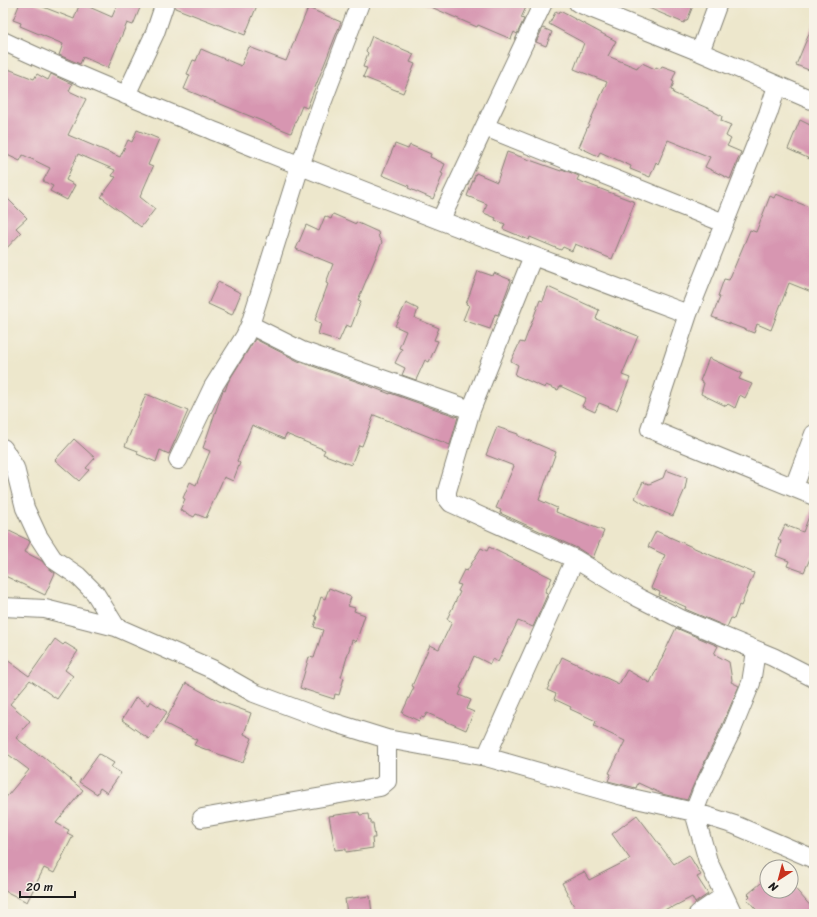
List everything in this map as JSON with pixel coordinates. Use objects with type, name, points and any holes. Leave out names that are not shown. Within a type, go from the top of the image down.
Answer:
[{"type":"street","points":[[126,95],[155,32],[165,3]]},
{"type":"street","points":[[178,460],[213,387],[250,325],[300,166],[360,3]]},
{"type":"street","points":[[441,220],[543,3]]},
{"type":"street","points":[[578,3],[700,52],[814,101]]},
{"type":"street","points":[[700,52],[718,3]]},
{"type":"street","points":[[3,41],[33,56],[300,166],[688,314]]},
{"type":"street","points":[[778,86],[688,314],[650,429],[814,496]]},
{"type":"street","points":[[484,127],[724,223]]},
{"type":"street","points":[[533,256],[471,410],[447,491],[447,498],[451,503],[575,559],[637,597],[681,619],[773,657],[814,678]]},
{"type":"street","points":[[250,325],[302,351],[471,410]]},
{"type":"street","points":[[794,487],[814,434]]},
{"type":"street","points":[[3,448],[15,468],[25,508],[38,536],[53,559],[78,576],[95,593],[116,627]]},
{"type":"street","points":[[486,757],[575,559]]},
{"type":"street","points":[[3,607],[45,610],[116,627],[212,669],[261,695],[326,720],[387,739],[486,757],[623,796],[694,812],[735,825],[814,859]]},
{"type":"street","points":[[733,914],[708,861],[694,812],[751,683],[756,651]]},
{"type":"street","points":[[202,818],[380,787],[386,781],[387,739]]},
{"type":"street","points":[[698,914],[724,896]]},
{"type":"building","points":[[20,3],[33,3],[74,19],[80,3],[112,17],[118,3],[142,3],[133,25],[127,23],[108,68],[83,57],[80,64],[59,55],[63,44],[20,26],[21,23],[13,20]]},
{"type":"building","points":[[175,3],[258,3],[245,35],[175,8]]},
{"type":"building","points":[[422,3],[528,3],[521,18],[524,19],[517,34],[514,32],[511,39],[478,25],[477,27]]},
{"type":"building","points":[[637,3],[694,3],[687,21],[684,23]]},
{"type":"building","points":[[308,8],[341,22],[307,108],[302,106],[291,133],[184,89],[190,75],[187,74],[193,60],[196,61],[201,49],[241,66],[249,47],[286,61]]},
{"type":"building","points":[[556,11],[559,13],[560,11],[616,41],[608,56],[637,68],[642,63],[655,69],[656,67],[660,69],[662,66],[676,71],[672,81],[674,82],[671,90],[674,91],[673,93],[714,111],[722,116],[721,121],[731,125],[726,136],[731,139],[727,146],[741,152],[730,179],[705,167],[710,157],[668,140],[658,164],[656,162],[650,177],[630,169],[631,166],[600,152],[598,156],[579,147],[607,82],[574,69],[584,43],[549,24]]},
{"type":"building","points":[[814,22],[814,72],[796,65]]},
{"type":"building","points":[[543,28],[552,32],[546,46],[536,42]]},
{"type":"building","points":[[372,36],[414,54],[410,62],[415,64],[403,93],[363,77],[367,68],[363,67],[368,53],[366,51]]},
{"type":"building","points":[[3,67],[34,79],[37,74],[48,80],[51,74],[72,84],[69,91],[86,99],[68,135],[120,157],[128,140],[132,142],[137,130],[159,139],[148,165],[153,167],[140,197],[155,209],[141,227],[101,197],[116,177],[112,176],[115,170],[78,154],[66,180],[75,185],[67,200],[50,191],[53,186],[43,181],[50,168],[23,155],[20,161],[3,153]]},
{"type":"building","points":[[800,120],[814,127],[814,161],[788,149]]},
{"type":"building","points":[[395,144],[408,149],[410,145],[431,154],[430,157],[445,164],[441,173],[443,174],[433,199],[408,188],[409,186],[382,175]]},
{"type":"building","points":[[507,152],[561,171],[562,169],[579,176],[577,180],[635,202],[612,259],[575,244],[572,251],[563,247],[561,250],[530,237],[529,240],[503,229],[505,224],[484,213],[487,204],[467,196],[476,173],[497,182]]},
{"type":"building","points":[[3,194],[27,218],[16,228],[21,233],[3,252]]},
{"type":"building","points":[[776,194],[814,209],[812,214],[814,214],[814,293],[789,283],[771,330],[757,324],[754,333],[712,317],[720,297],[718,296],[724,279],[729,280],[750,230],[756,232],[770,196],[774,198]]},
{"type":"building","points":[[333,214],[378,232],[379,238],[382,242],[358,300],[361,301],[351,327],[346,325],[339,341],[318,334],[321,324],[315,320],[328,284],[326,283],[333,264],[296,249],[306,225],[319,231],[325,216],[331,219]]},
{"type":"building","points":[[478,271],[493,276],[494,273],[511,280],[498,315],[495,314],[490,329],[463,320],[469,305],[466,304]]},
{"type":"building","points":[[218,282],[241,293],[232,315],[208,304]]},
{"type":"building","points":[[548,287],[599,310],[596,319],[638,336],[622,375],[630,378],[617,410],[599,403],[595,412],[582,406],[586,398],[560,386],[558,390],[546,385],[545,388],[515,375],[518,365],[511,361],[520,342],[524,343],[540,300],[543,301]]},
{"type":"building","points":[[406,303],[418,309],[415,318],[439,328],[434,340],[438,341],[429,362],[425,360],[416,380],[402,375],[405,368],[395,363],[402,349],[399,348],[406,331],[395,326]]},
{"type":"building","points":[[255,339],[298,361],[458,417],[450,445],[374,415],[362,446],[359,445],[351,465],[323,454],[325,450],[286,434],[284,439],[252,425],[237,461],[240,463],[233,481],[224,477],[206,518],[196,514],[194,517],[180,510],[185,499],[183,498],[190,482],[196,485],[210,451],[203,448],[223,390],[225,391],[228,382]]},
{"type":"building","points":[[709,358],[742,373],[739,379],[752,384],[745,398],[740,395],[735,408],[728,404],[726,406],[701,394],[704,383],[700,381]]},
{"type":"building","points":[[146,394],[188,411],[169,454],[160,450],[156,462],[137,454],[138,451],[125,446]]},
{"type":"building","points":[[497,427],[518,434],[518,436],[556,452],[539,500],[557,508],[556,512],[604,531],[593,558],[579,549],[500,513],[501,510],[496,508],[514,466],[486,455]]},
{"type":"building","points":[[74,439],[95,458],[86,468],[89,470],[79,481],[55,460]]},
{"type":"building","points":[[666,470],[687,478],[685,489],[673,516],[644,504],[635,498],[643,482],[649,484],[663,478]]},
{"type":"building","points":[[813,506],[814,550],[804,572],[787,566],[789,561],[776,556],[781,541],[778,540],[785,525],[803,532]]},
{"type":"building","points":[[3,528],[28,540],[30,542],[25,552],[42,561],[55,573],[45,595],[3,575]]},
{"type":"building","points":[[656,531],[754,573],[741,606],[739,605],[734,619],[731,618],[727,627],[685,609],[686,607],[659,595],[660,592],[651,588],[665,555],[648,547]]},
{"type":"building","points":[[489,547],[552,578],[545,592],[548,593],[533,627],[518,621],[498,662],[492,659],[490,664],[474,656],[460,688],[462,689],[459,695],[471,700],[467,709],[474,712],[466,730],[427,713],[424,718],[421,717],[419,721],[402,713],[414,687],[412,686],[430,645],[439,649],[452,622],[447,619],[460,592],[458,591],[461,585],[457,584],[464,570],[467,571],[481,548],[487,551]]},
{"type":"building","points":[[329,588],[351,597],[348,606],[355,608],[354,611],[365,615],[356,642],[352,640],[341,677],[344,678],[339,695],[335,694],[334,699],[300,688],[309,657],[314,658],[323,630],[314,627],[317,617],[315,616],[321,597],[325,599]]},
{"type":"building","points":[[676,628],[718,646],[714,654],[729,662],[731,682],[739,686],[687,800],[662,794],[638,783],[636,788],[608,781],[611,774],[609,773],[625,741],[594,726],[596,721],[570,709],[571,707],[554,699],[556,694],[547,690],[562,657],[619,684],[627,670],[650,683]]},
{"type":"building","points":[[55,639],[63,645],[65,643],[78,651],[65,670],[73,676],[57,699],[30,680],[10,704],[30,721],[16,738],[40,756],[41,755],[83,790],[56,823],[69,830],[67,833],[73,836],[54,873],[44,868],[27,902],[3,890],[3,801],[29,770],[5,752],[3,755],[3,657],[29,676]]},
{"type":"building","points":[[186,683],[219,701],[251,713],[244,734],[252,738],[243,763],[194,745],[197,740],[164,723]]},
{"type":"building","points":[[136,697],[148,705],[150,701],[167,712],[149,739],[122,720]]},
{"type":"building","points":[[99,754],[114,763],[111,767],[121,773],[107,793],[100,788],[97,794],[79,782]]},
{"type":"building","points":[[359,812],[360,815],[368,814],[369,821],[371,820],[371,823],[373,823],[375,838],[372,838],[373,848],[346,852],[346,849],[335,850],[329,816]]},
{"type":"building","points":[[637,815],[674,864],[689,855],[701,875],[697,877],[708,894],[695,903],[692,897],[657,914],[578,914],[562,883],[584,872],[589,880],[630,859],[612,834]]},
{"type":"building","points":[[759,885],[759,899],[799,899],[799,893],[814,910],[814,914],[760,914],[747,899],[750,896],[748,894]]},
{"type":"building","points":[[370,896],[372,914],[347,914],[345,899]]}]
